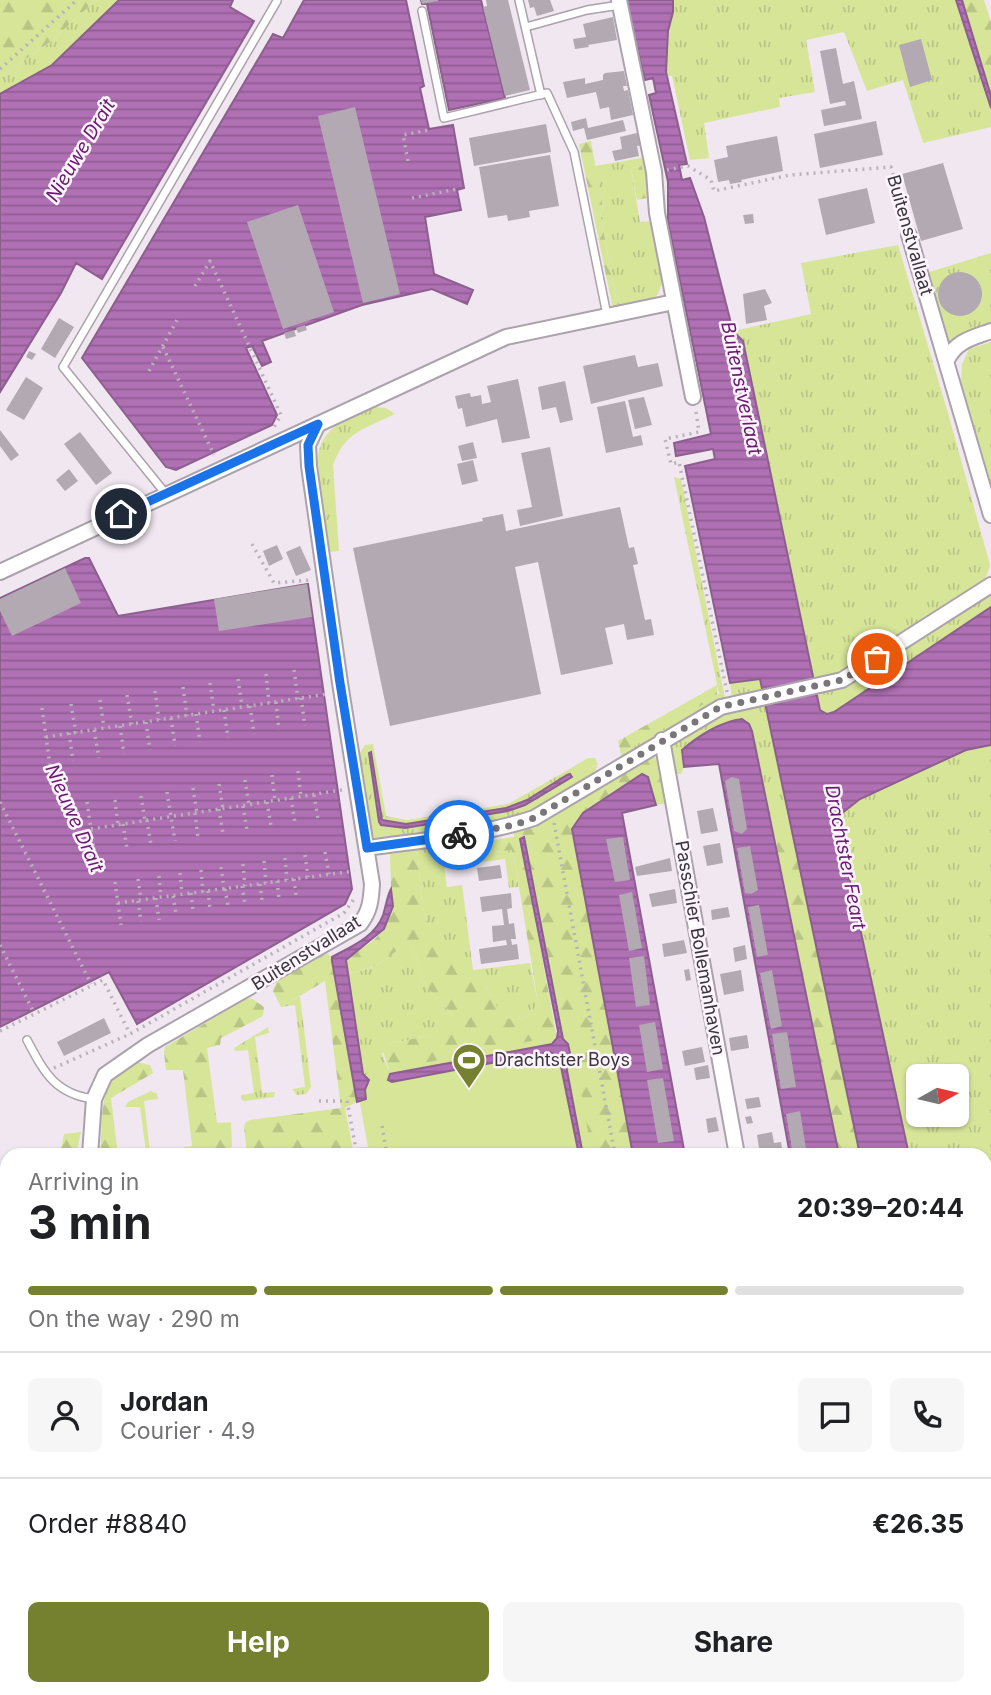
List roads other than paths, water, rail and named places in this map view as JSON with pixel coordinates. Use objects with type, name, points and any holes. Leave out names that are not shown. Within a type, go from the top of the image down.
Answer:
[{"type":"street","points":[[619,3],[654,172],[657,213],[693,397]]},
{"type":"street","name":"Buitenstvallaat","points":[[909,235],[991,515]]},
{"type":"street","points":[[0,572],[506,337],[674,302]]},
{"type":"street","points":[[947,360],[952,349],[961,342],[991,331]]},
{"type":"street","name":"Buitenstvallaat","points":[[90,1148],[94,1099],[105,1075],[148,1045],[359,924],[367,914],[372,884],[309,466],[308,445],[318,424]]},
{"type":"street","points":[[367,848],[514,825],[534,818],[720,707],[842,680],[991,585]]},
{"type":"street","name":"Passchier Bollemanhaven","points":[[662,740],[736,1148]]},
{"type":"lane","points":[[519,0],[541,95]]},
{"type":"lane","points":[[166,494],[63,367],[277,1]]},
{"type":"lane","points":[[526,27],[619,3]]},
{"type":"lane","points":[[422,11],[444,118],[547,93],[574,152],[607,316]]},
{"type":"lane","points":[[27,1040],[44,1072],[65,1091],[78,1097],[94,1099]]},
{"type":"water","name":"Nieuwe Drait","points":[[119,0],[233,0],[230,7],[254,21],[102,279],[76,263],[61,293],[0,392],[0,94],[52,65]]},
{"type":"water","points":[[304,0],[406,0],[424,86],[420,88],[429,129],[453,125],[464,188],[457,190],[461,210],[425,217],[434,274],[473,290],[467,304],[432,289],[362,305],[262,341],[271,362],[262,366],[252,346],[246,348],[277,415],[272,425],[176,470],[166,467],[82,358],[273,34],[283,38]]},
{"type":"water","points":[[421,0],[481,0],[505,98],[449,110],[427,4],[422,4]]},
{"type":"water","name":"Buitenstverlaat","points":[[625,0],[673,0],[666,72],[687,164],[679,165],[682,180],[690,178],[704,217],[733,331],[743,341],[820,710],[827,714],[834,712],[991,607],[991,745],[966,750],[860,799],[841,814],[838,826],[907,1148],[859,1148],[760,679],[730,683],[685,466],[715,459],[713,449],[676,456],[674,443],[711,434],[668,222],[668,182],[649,95],[656,93],[653,78],[645,80]]},
{"type":"water","points":[[956,0],[962,0],[991,96],[991,108]]},
{"type":"water","name":"Nieuwe Drait","points":[[89,558],[118,616],[308,584],[352,889],[345,904],[137,1024],[109,972],[0,1027],[0,598]]},
{"type":"water","points":[[742,719],[749,724],[752,731],[838,1148],[789,1148],[719,764],[684,767],[682,750],[718,726]]},
{"type":"water","points":[[371,752],[382,820],[406,824],[506,808],[527,800],[567,775],[572,777],[525,805],[508,811],[405,828],[381,825],[379,822],[369,753]]},
{"type":"water","points":[[642,774],[648,777],[656,805],[622,813],[684,1148],[632,1148],[572,829],[583,813]]},
{"type":"water","points":[[524,837],[563,1039],[568,1044],[570,1053],[565,1060],[582,1148],[578,1148],[559,1057],[550,1052],[392,1082],[388,1080],[390,1074],[552,1044],[557,1038],[558,1031],[520,839]]},
{"type":"water","points":[[391,889],[393,906],[384,929],[346,960],[363,1074],[369,1080],[365,1090],[366,1099],[357,1102],[332,957],[362,940],[374,929],[383,915]]},
{"type":"place","name":"Drachtster Boys","points":[[469,1090]]},
{"type":"water label","name":"Drachtster Feart","points":[[846,857]]}]
